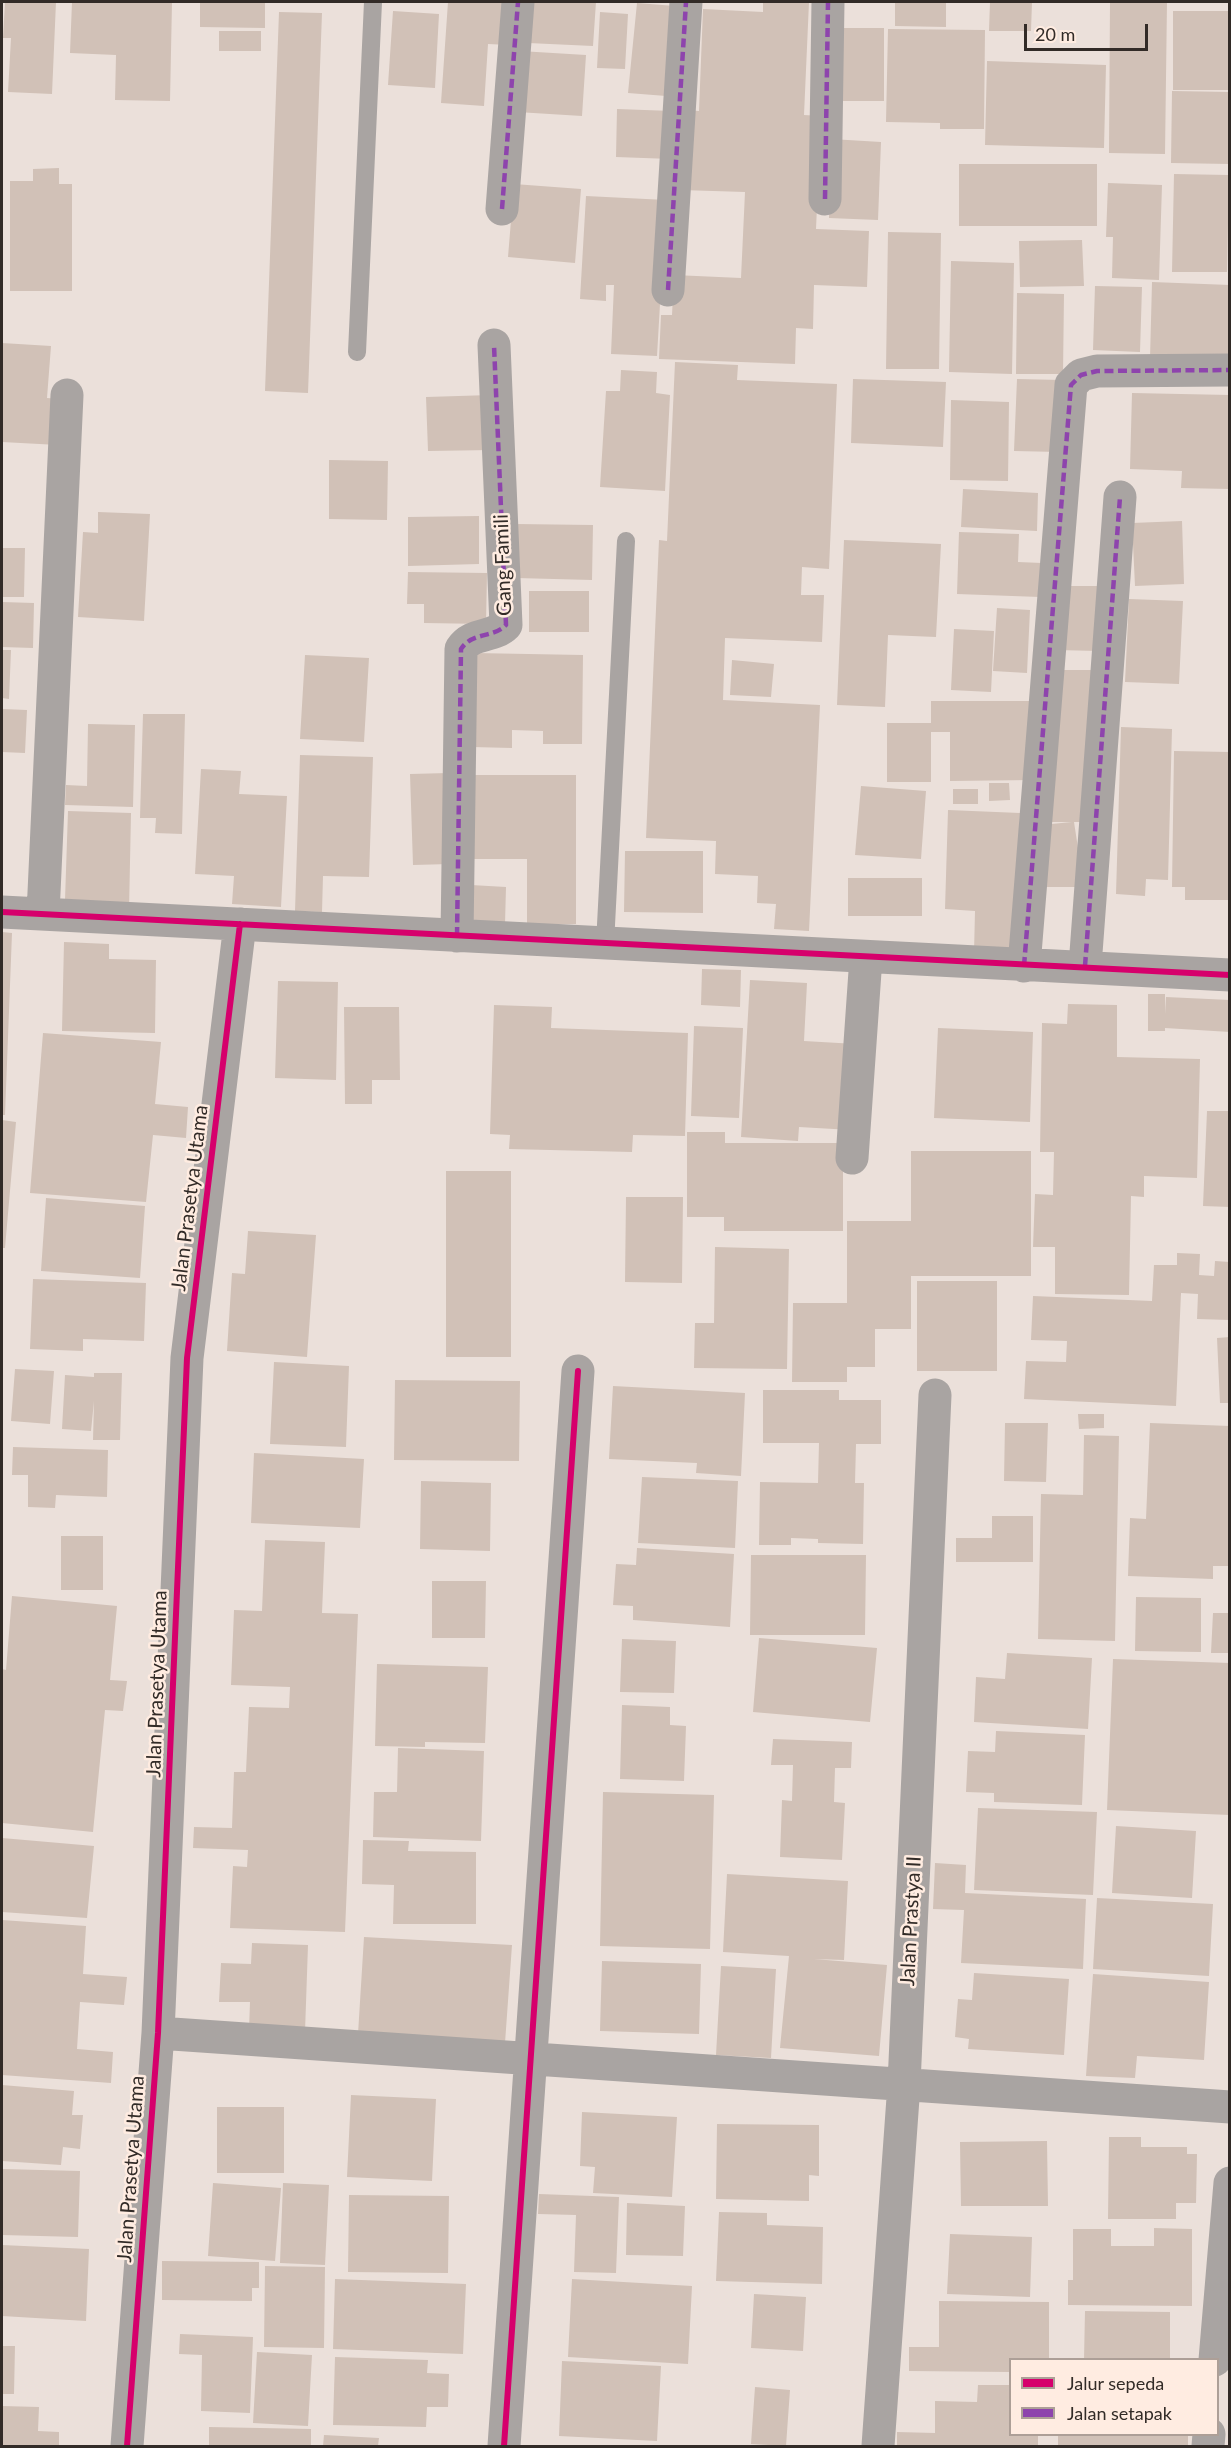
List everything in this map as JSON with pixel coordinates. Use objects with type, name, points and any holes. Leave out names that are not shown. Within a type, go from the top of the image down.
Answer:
[{"type":"street","points":[[502,209],[518,2]]},
{"type":"street","points":[[668,290],[686,2]]},
{"type":"street","points":[[825,199],[828,2]]},
{"type":"street","name":"Gang Famili","points":[[457,936],[461,649],[471,638],[501,631],[506,625],[494,345]]},
{"type":"street","points":[[1024,966],[1071,385],[1081,375],[1097,371],[1230,369]]},
{"type":"street","points":[[43,914],[67,395]]},
{"type":"street","points":[[1085,966],[1120,497]]},
{"type":"street","points":[[2,912],[1230,975]]},
{"type":"street","name":"Jalan Prasetya Utama","points":[[127,2446],[158,2033],[187,1358],[240,924]]},
{"type":"street","points":[[852,1158],[866,957]]},
{"type":"street","points":[[504,2446],[578,1371]]},
{"type":"street","name":"Jalan Prastya II","points":[[878,2446],[904,2084],[935,1395]]},
{"type":"street","points":[[158,2033],[1230,2107]]},
{"type":"street","points":[[1215,2358],[1230,2183]]},
{"type":"lane","points":[[357,352],[373,2]]},
{"type":"lane","points":[[605,944],[626,541]]},
{"type":"building","points":[[5,2],[56,2],[52,94],[8,92],[11,38],[3,38]]},
{"type":"building","points":[[72,2],[172,2],[170,101],[115,100],[116,55],[70,53]]},
{"type":"building","points":[[200,2],[265,2],[265,28],[200,27]]},
{"type":"building","points":[[448,2],[511,2],[509,45],[488,44],[484,106],[441,103]]},
{"type":"building","points":[[530,2],[596,2],[593,46],[528,43]]},
{"type":"building","points":[[763,2],[809,2],[804,115],[821,116],[816,229],[869,231],[867,287],[814,285],[813,329],[796,328],[795,364],[659,359],[661,315],[672,315],[674,275],[741,278],[745,192],[681,190],[685,110],[699,111],[703,9],[763,12]]},
{"type":"building","points":[[895,2],[946,2],[946,27],[895,26]]},
{"type":"building","points":[[990,2],[1032,2],[1031,31],[989,31]]},
{"type":"building","points":[[1110,2],[1167,2],[1165,154],[1109,153]]},
{"type":"building","points":[[637,3],[675,6],[666,96],[628,93]]},
{"type":"building","points":[[393,11],[439,14],[435,88],[388,85]]},
{"type":"building","points":[[1173,11],[1230,11],[1230,90],[1173,90]]},
{"type":"building","points":[[279,12],[322,13],[308,393],[265,391]]},
{"type":"building","points":[[600,12],[628,14],[625,69],[597,68]]},
{"type":"building","points":[[838,28],[884,28],[884,101],[838,101]]},
{"type":"building","points":[[888,29],[985,30],[984,129],[940,129],[940,123],[886,122]]},
{"type":"building","points":[[219,31],[261,31],[261,51],[219,51]]},
{"type":"building","points":[[520,51],[586,55],[582,116],[517,112]]},
{"type":"building","points":[[987,61],[1106,65],[1104,148],[985,145]]},
{"type":"building","points":[[1172,91],[1230,92],[1230,164],[1171,163]]},
{"type":"building","points":[[617,109],[672,111],[671,159],[616,157]]},
{"type":"building","points":[[831,139],[881,142],[878,220],[829,218]]},
{"type":"building","points":[[959,164],[1097,164],[1097,226],[959,226]]},
{"type":"building","points":[[59,168],[59,184],[72,184],[72,291],[10,291],[10,181],[33,181],[33,169]]},
{"type":"building","points":[[1174,174],[1229,175],[1227,272],[1172,272]]},
{"type":"building","points":[[1108,183],[1162,185],[1159,280],[1112,278],[1113,237],[1106,237]]},
{"type":"building","points":[[514,184],[581,189],[575,263],[508,257]]},
{"type":"building","points":[[586,196],[666,200],[657,356],[611,354],[614,285],[606,285],[606,301],[580,299]]},
{"type":"building","points":[[888,232],[941,233],[939,369],[886,369]]},
{"type":"building","points":[[1082,240],[1084,286],[1020,287],[1019,241]]},
{"type":"building","points":[[951,261],[1014,263],[1012,374],[949,372]]},
{"type":"building","points":[[1152,282],[1230,285],[1228,362],[1150,359]]},
{"type":"building","points":[[1095,286],[1142,287],[1140,352],[1093,350]]},
{"type":"building","points":[[1017,293],[1064,294],[1063,374],[1016,374]]},
{"type":"building","points":[[2,343],[51,346],[47,398],[61,399],[58,445],[2,442]]},
{"type":"building","points":[[675,362],[738,365],[737,380],[837,384],[829,569],[802,567],[801,595],[824,595],[822,642],[725,638],[723,700],[820,705],[809,931],[774,929],[776,904],[757,903],[758,876],[715,874],[716,841],[646,838],[659,540],[667,541]]},
{"type":"building","points":[[621,370],[657,372],[656,393],[670,395],[665,491],[600,487],[606,391],[620,391]]},
{"type":"building","points":[[853,379],[946,382],[943,447],[851,443]]},
{"type":"building","points":[[1017,379],[1062,380],[1059,452],[1014,451]]},
{"type":"building","points":[[1132,393],[1230,395],[1230,489],[1181,488],[1182,471],[1130,469]]},
{"type":"building","points":[[491,395],[492,450],[428,451],[426,397]]},
{"type":"building","points":[[951,400],[1009,402],[1008,481],[950,480]]},
{"type":"building","points":[[329,460],[388,461],[387,520],[329,519]]},
{"type":"building","points":[[963,489],[1038,493],[1037,531],[961,527]]},
{"type":"building","points":[[98,512],[150,514],[144,621],[78,617],[83,532],[98,533]]},
{"type":"building","points":[[479,516],[479,564],[408,566],[408,517]]},
{"type":"building","points":[[1182,521],[1184,584],[1135,586],[1132,523]]},
{"type":"building","points":[[516,524],[593,525],[592,580],[516,578]]},
{"type":"building","points":[[959,532],[1019,534],[1018,562],[1042,563],[1040,597],[957,594]]},
{"type":"building","points":[[844,540],[941,544],[936,637],[888,635],[885,707],[837,705]]},
{"type":"building","points":[[2,548],[25,548],[24,597],[2,597]]},
{"type":"building","points":[[408,572],[487,573],[486,624],[424,623],[424,604],[407,604]]},
{"type":"building","points":[[1057,586],[1107,586],[1099,651],[1056,650]]},
{"type":"building","points":[[529,591],[589,591],[589,632],[529,632]]},
{"type":"building","points":[[1129,599],[1183,601],[1179,684],[1125,682]]},
{"type":"building","points":[[2,602],[34,603],[33,648],[2,647]]},
{"type":"building","points":[[997,608],[1030,610],[1027,673],[993,671]]},
{"type":"building","points":[[954,629],[994,631],[991,692],[951,690]]},
{"type":"building","points":[[2,650],[11,650],[9,699],[2,698]]},
{"type":"building","points":[[474,653],[583,655],[582,744],[543,744],[543,731],[512,730],[512,748],[472,747]]},
{"type":"building","points":[[305,655],[369,658],[364,742],[300,739]]},
{"type":"building","points":[[732,660],[774,664],[771,697],[730,695]]},
{"type":"building","points":[[1054,670],[1097,670],[1092,822],[1074,822],[1084,887],[1042,887],[1041,825],[1072,822],[1042,822]]},
{"type":"building","points":[[931,701],[1033,701],[1033,780],[950,781],[950,732],[931,732],[931,782],[887,782],[887,723],[931,723]]},
{"type":"building","points":[[2,709],[27,710],[25,753],[2,752]]},
{"type":"building","points":[[143,714],[185,714],[182,834],[155,833],[156,818],[140,818]]},
{"type":"building","points":[[88,724],[135,725],[133,807],[65,805],[66,785],[87,786]]},
{"type":"building","points":[[1121,727],[1172,729],[1168,880],[1146,879],[1145,896],[1116,894]]},
{"type":"building","points":[[1174,751],[1230,752],[1230,900],[1185,900],[1185,887],[1172,887]]},
{"type":"building","points":[[300,755],[373,757],[369,877],[323,876],[322,912],[295,911]]},
{"type":"building","points":[[201,769],[241,771],[239,794],[287,796],[281,907],[232,904],[234,876],[195,874]]},
{"type":"building","points":[[448,773],[450,864],[413,865],[410,774]]},
{"type":"building","points":[[465,775],[576,775],[576,924],[527,924],[527,859],[465,859]]},
{"type":"building","points":[[989,783],[1009,783],[1010,800],[989,801]]},
{"type":"building","points":[[861,786],[926,791],[921,859],[855,855]]},
{"type":"building","points":[[953,789],[978,789],[978,804],[953,804]]},
{"type":"building","points":[[948,810],[1020,813],[1015,955],[974,953],[975,911],[945,909]]},
{"type":"building","points":[[68,811],[131,813],[129,911],[65,900]]},
{"type":"building","points":[[625,851],[703,851],[703,913],[624,912]]},
{"type":"building","points":[[848,878],[922,878],[922,916],[848,916]]},
{"type":"building","points":[[471,885],[506,887],[505,924],[470,922]]},
{"type":"building","points":[[2,932],[12,933],[5,1115],[2,1115]]},
{"type":"building","points":[[64,942],[109,944],[109,959],[156,960],[155,1033],[62,1031]]},
{"type":"building","points":[[702,969],[741,970],[740,1007],[701,1005]]},
{"type":"building","points":[[750,980],[807,983],[804,1041],[856,1044],[851,1130],[799,1127],[798,1141],[741,1137]]},
{"type":"building","points":[[278,981],[338,982],[336,1080],[275,1078]]},
{"type":"building","points":[[1148,994],[1165,994],[1165,1014],[1166,997],[1230,1000],[1230,1032],[1165,1028],[1165,1031],[1148,1031]]},
{"type":"building","points":[[1068,1004],[1117,1005],[1117,1057],[1200,1059],[1197,1178],[1144,1176],[1144,1197],[1131,1196],[1129,1295],[1055,1294],[1055,1247],[1033,1247],[1035,1194],[1053,1195],[1054,1152],[1040,1152],[1042,1023],[1067,1024]]},
{"type":"building","points":[[494,1005],[552,1007],[551,1028],[688,1033],[685,1136],[633,1135],[632,1152],[509,1149],[510,1135],[490,1134]]},
{"type":"building","points":[[344,1007],[399,1007],[400,1080],[372,1080],[372,1104],[345,1104]]},
{"type":"building","points":[[694,1026],[743,1028],[739,1118],[691,1116]]},
{"type":"building","points":[[938,1028],[1033,1032],[1030,1122],[934,1118]]},
{"type":"building","points":[[43,1033],[161,1042],[155,1104],[188,1107],[186,1138],[153,1135],[146,1202],[30,1193]]},
{"type":"building","points":[[1207,1111],[1230,1111],[1230,1207],[1203,1206]]},
{"type":"building","points":[[2,1120],[16,1122],[5,1248],[2,1248]]},
{"type":"building","points":[[687,1132],[725,1132],[725,1143],[843,1143],[843,1231],[724,1231],[724,1217],[687,1217]]},
{"type":"building","points":[[911,1151],[1031,1151],[1031,1276],[911,1276],[911,1329],[875,1329],[875,1367],[847,1367],[847,1382],[792,1382],[793,1303],[847,1303],[847,1221],[911,1221]]},
{"type":"building","points":[[446,1171],[511,1171],[511,1357],[446,1357]]},
{"type":"building","points":[[626,1197],[683,1197],[682,1283],[625,1282]]},
{"type":"building","points":[[46,1198],[145,1206],[140,1278],[41,1271]]},
{"type":"building","points":[[248,1231],[316,1235],[307,1357],[227,1351],[232,1273],[245,1274]]},
{"type":"building","points":[[715,1247],[789,1249],[787,1369],[694,1368],[695,1323],[714,1323]]},
{"type":"building","points":[[1177,1253],[1200,1254],[1199,1275],[1214,1276],[1215,1261],[1230,1262],[1230,1320],[1197,1319],[1198,1294],[1181,1293],[1176,1406],[1024,1399],[1026,1361],[1066,1362],[1067,1341],[1031,1340],[1033,1296],[1152,1301],[1154,1265],[1177,1265]]},
{"type":"building","points":[[33,1279],[146,1283],[144,1341],[83,1339],[83,1351],[30,1349]]},
{"type":"building","points":[[917,1281],[997,1281],[997,1371],[917,1371]]},
{"type":"building","points":[[1230,1337],[1230,1403],[1220,1403],[1217,1338]]},
{"type":"building","points":[[274,1362],[349,1366],[346,1447],[270,1444]]},
{"type":"building","points":[[15,1369],[54,1371],[50,1424],[11,1421]]},
{"type":"building","points":[[94,1373],[122,1373],[120,1440],[93,1440],[94,1401],[91,1431],[62,1429],[65,1375],[94,1377]]},
{"type":"building","points":[[395,1380],[520,1381],[519,1461],[394,1460]]},
{"type":"building","points":[[613,1386],[745,1393],[741,1476],[696,1473],[697,1463],[609,1459]]},
{"type":"building","points":[[763,1390],[839,1390],[839,1400],[881,1400],[881,1444],[856,1444],[855,1483],[864,1483],[863,1544],[818,1543],[818,1539],[791,1538],[791,1545],[759,1545],[760,1482],[818,1483],[819,1443],[763,1443]]},
{"type":"building","points":[[1078,1414],[1104,1414],[1104,1428],[1079,1429]]},
{"type":"building","points":[[1005,1423],[1048,1423],[1046,1482],[1004,1481]]},
{"type":"building","points":[[1150,1423],[1230,1426],[1230,1566],[1213,1566],[1213,1579],[1128,1576],[1130,1518],[1146,1519]]},
{"type":"building","points":[[1084,1435],[1119,1436],[1115,1641],[1038,1639],[1041,1494],[1083,1495]]},
{"type":"building","points":[[13,1447],[108,1450],[107,1497],[56,1495],[55,1508],[28,1507],[28,1475],[12,1475]]},
{"type":"building","points":[[254,1453],[364,1459],[360,1528],[251,1523]]},
{"type":"building","points":[[642,1477],[738,1481],[735,1548],[638,1543]]},
{"type":"building","points":[[421,1481],[491,1483],[490,1551],[420,1549]]},
{"type":"building","points":[[992,1516],[1033,1516],[1033,1562],[956,1562],[956,1538],[992,1538]]},
{"type":"building","points":[[61,1536],[103,1536],[103,1590],[61,1590]]},
{"type":"building","points":[[265,1540],[325,1542],[322,1613],[358,1614],[345,1932],[230,1928],[233,1866],[247,1867],[248,1850],[193,1848],[194,1827],[232,1828],[234,1772],[246,1772],[249,1707],[289,1708],[290,1687],[231,1685],[234,1610],[262,1611]]},
{"type":"building","points":[[637,1548],[734,1554],[730,1627],[633,1620],[633,1606],[613,1605],[616,1564],[636,1565]]},
{"type":"building","points":[[751,1555],[866,1555],[865,1635],[750,1635]]},
{"type":"building","points":[[432,1581],[486,1581],[485,1638],[432,1638]]},
{"type":"building","points":[[12,1596],[117,1606],[110,1680],[127,1681],[123,1711],[105,1710],[93,1832],[2,1823],[2,1669],[6,1670]]},
{"type":"building","points":[[1136,1597],[1201,1598],[1201,1652],[1135,1651]]},
{"type":"building","points":[[1213,1613],[1230,1613],[1230,1653],[1211,1653]]},
{"type":"building","points":[[759,1638],[877,1648],[870,1722],[753,1712]]},
{"type":"building","points":[[622,1639],[676,1641],[674,1693],[620,1692]]},
{"type":"building","points":[[1007,1653],[1092,1658],[1088,1729],[974,1722],[976,1677],[1005,1679]]},
{"type":"building","points":[[1113,1659],[1230,1663],[1230,1815],[1107,1810]]},
{"type":"building","points":[[377,1664],[488,1667],[485,1743],[425,1742],[425,1747],[375,1746]]},
{"type":"building","points":[[622,1705],[670,1707],[670,1725],[686,1726],[684,1781],[620,1779]]},
{"type":"building","points":[[996,1731],[1085,1735],[1082,1805],[994,1802],[994,1793],[966,1792],[968,1751],[995,1752]]},
{"type":"building","points":[[773,1739],[852,1742],[851,1768],[835,1768],[834,1802],[845,1803],[842,1860],[780,1857],[782,1800],[792,1801],[793,1765],[771,1765]]},
{"type":"building","points":[[398,1748],[484,1751],[481,1841],[373,1837],[374,1792],[397,1792]]},
{"type":"building","points":[[603,1792],[714,1795],[710,1949],[600,1946]]},
{"type":"building","points":[[978,1808],[1097,1812],[1093,1895],[974,1890]]},
{"type":"building","points":[[1116,1826],[1196,1831],[1192,1898],[1112,1893]]},
{"type":"building","points":[[2,1838],[94,1846],[87,1918],[2,1912]]},
{"type":"building","points":[[363,1840],[409,1841],[408,1851],[476,1852],[476,1924],[393,1924],[394,1885],[362,1884]]},
{"type":"building","points":[[935,1863],[966,1865],[965,1893],[1086,1899],[1083,1969],[961,1963],[964,1910],[933,1909]]},
{"type":"building","points":[[727,1874],[848,1881],[844,1960],[814,1959],[887,1965],[879,2056],[780,2048],[789,1956],[723,1952]]},
{"type":"building","points":[[1097,1898],[1213,1904],[1209,1976],[1093,1969]]},
{"type":"building","points":[[2,1920],[86,1926],[83,1974],[127,1977],[124,2005],[80,2002],[77,2049],[113,2052],[111,2083],[2,2075]]},
{"type":"building","points":[[364,1937],[512,1945],[505,2043],[358,2034]]},
{"type":"building","points":[[252,1943],[308,1945],[305,2032],[249,2030],[250,2002],[219,2002],[221,1963],[251,1964]]},
{"type":"building","points":[[602,1961],[701,1964],[699,2034],[600,2031]]},
{"type":"building","points":[[721,1966],[776,1969],[771,2058],[716,2055]]},
{"type":"building","points":[[974,1973],[1069,1979],[1064,2055],[968,2049],[969,2039],[955,2037],[958,1999],[972,2000]]},
{"type":"building","points":[[1093,1974],[1209,1982],[1204,2060],[1137,2056],[1135,2078],[1086,2076]]},
{"type":"building","points":[[2,2085],[74,2091],[72,2115],[83,2115],[80,2149],[63,2147],[61,2165],[2,2161]]},
{"type":"building","points":[[351,2095],[436,2099],[432,2181],[347,2177]]},
{"type":"building","points":[[217,2107],[284,2107],[284,2173],[217,2173]]},
{"type":"building","points":[[582,2112],[677,2117],[672,2197],[593,2193],[595,2167],[580,2166]]},
{"type":"building","points":[[717,2124],[819,2125],[819,2176],[809,2175],[809,2201],[716,2199]]},
{"type":"building","points":[[1109,2137],[1141,2137],[1141,2147],[1187,2147],[1187,2154],[1197,2154],[1196,2203],[1176,2203],[1176,2219],[1108,2219]]},
{"type":"building","points":[[1047,2141],[1048,2206],[961,2206],[960,2142]]},
{"type":"building","points":[[2,2169],[80,2171],[78,2237],[2,2235]]},
{"type":"building","points":[[213,2183],[281,2188],[275,2261],[208,2256]]},
{"type":"building","points":[[283,2183],[329,2185],[325,2265],[280,2263]]},
{"type":"building","points":[[539,2194],[619,2197],[616,2273],[574,2272],[576,2215],[538,2214]]},
{"type":"building","points":[[349,2195],[449,2196],[448,2273],[348,2272]]},
{"type":"building","points":[[627,2203],[685,2206],[683,2256],[626,2255]]},
{"type":"building","points":[[719,2212],[767,2213],[767,2225],[823,2227],[822,2284],[716,2281]]},
{"type":"building","points":[[1154,2228],[1192,2229],[1192,2306],[1068,2305],[1068,2280],[1073,2280],[1073,2229],[1111,2229],[1111,2246],[1154,2246]]},
{"type":"building","points":[[950,2234],[1032,2237],[1030,2297],[947,2294]]},
{"type":"building","points":[[2,2245],[89,2249],[86,2321],[2,2316]]},
{"type":"building","points":[[162,2261],[259,2262],[259,2288],[252,2288],[252,2301],[162,2300]]},
{"type":"building","points":[[265,2266],[325,2267],[324,2348],[264,2347]]},
{"type":"building","points":[[335,2279],[466,2284],[463,2354],[333,2349]]},
{"type":"building","points":[[572,2279],[692,2286],[688,2364],[568,2357]]},
{"type":"building","points":[[754,2294],[806,2297],[803,2351],[751,2348]]},
{"type":"building","points":[[939,2301],[1049,2302],[1049,2358],[1009,2358],[1009,2372],[909,2371],[909,2347],[939,2347]]},
{"type":"building","points":[[1085,2311],[1170,2312],[1170,2358],[1084,2358]]},
{"type":"building","points":[[180,2334],[253,2337],[250,2413],[201,2411],[202,2355],[179,2354]]},
{"type":"building","points":[[2,2346],[15,2346],[14,2394],[2,2394]]},
{"type":"building","points":[[257,2352],[312,2355],[308,2426],[253,2423]]},
{"type":"building","points":[[335,2357],[428,2360],[427,2373],[449,2374],[448,2407],[427,2407],[426,2427],[333,2425]]},
{"type":"building","points":[[562,2361],[661,2366],[657,2441],[559,2436]]},
{"type":"building","points":[[978,2385],[1009,2385],[1009,2436],[1038,2436],[1038,2446],[897,2446],[897,2432],[935,2433],[935,2401],[977,2402]]},
{"type":"building","points":[[755,2387],[790,2390],[786,2446],[751,2444]]},
{"type":"building","points":[[2,2406],[39,2407],[38,2431],[59,2432],[59,2446],[2,2446]]},
{"type":"building","points":[[209,2427],[311,2429],[311,2446],[209,2446]]},
{"type":"building","points":[[324,2435],[379,2438],[378,2446],[323,2446]]},
{"type":"building","points":[[1058,2436],[1188,2436],[1188,2446],[1058,2446]]},
{"type":"marked path","points":[[502,209],[518,2]]},
{"type":"marked path","points":[[668,290],[686,2]]},
{"type":"marked path","points":[[825,199],[828,2]]},
{"type":"marked path","points":[[457,936],[461,649],[471,640],[495,632],[506,625],[494,345]]},
{"type":"marked path","points":[[1024,966],[1071,385],[1081,375],[1097,371],[1230,370]]},
{"type":"marked path","points":[[1085,966],[1120,497]]},
{"type":"cycle path","points":[[2,912],[1230,975]]},
{"type":"cycle path","points":[[127,2446],[158,2033],[187,1358],[240,924]]},
{"type":"cycle path","points":[[504,2446],[578,1371]]}]
